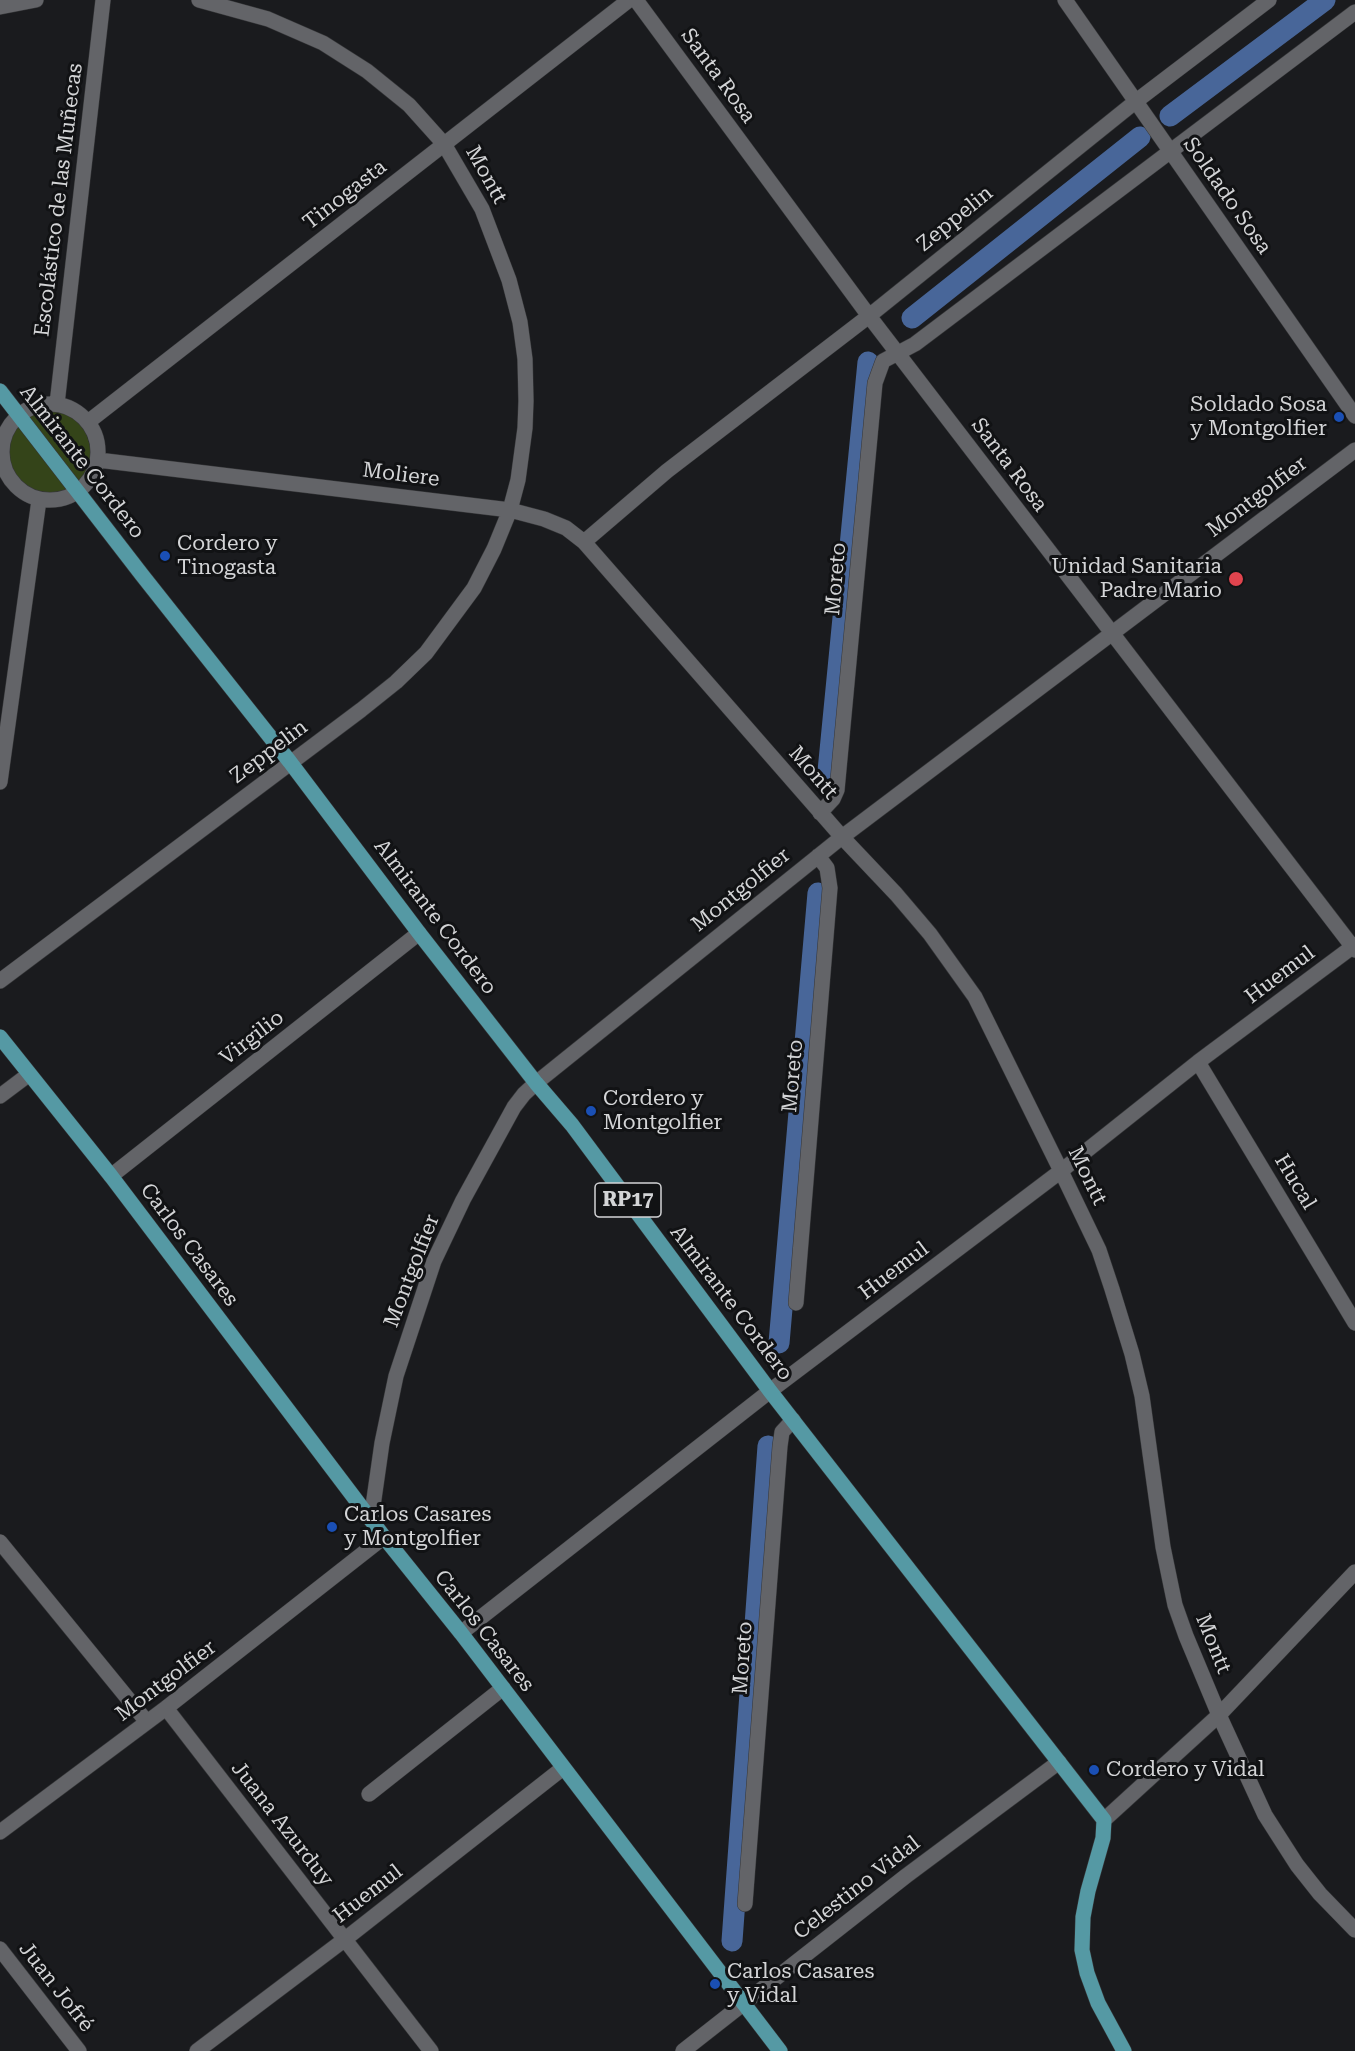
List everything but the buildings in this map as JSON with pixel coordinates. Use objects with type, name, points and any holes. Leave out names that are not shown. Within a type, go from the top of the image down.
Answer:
[{"type":"main road","name":"Almirante Cordero","points":[[0,391],[291,762],[419,933],[536,1083],[572,1125],[770,1391],[1104,1821]]},
{"type":"main road","name":"Carlos Casares","points":[[0,1037],[28,1075],[111,1176],[371,1520],[461,1633],[780,2051]]},
{"type":"main road","points":[[1104,1821],[1103,1838],[1083,1917],[1082,1950],[1098,2003],[1124,2051]]},
{"type":"street","points":[[0,7],[36,0]]},
{"type":"street","name":"Escolástico de las Muñecas","points":[[57,404],[103,0]]},
{"type":"street","name":"Montt","points":[[199,0],[268,19],[323,43],[367,71],[409,105],[444,144],[482,209],[509,280],[520,322],[525,359],[525,428],[518,480],[510,510]]},
{"type":"street","name":"Tinogasta","points":[[88,422],[629,0]]},
{"type":"street","name":"Santa Rosa","points":[[636,0],[869,316],[1354,948]]},
{"type":"street","name":"Soldado Sosa","points":[[1065,0],[1355,416]]},
{"type":"street","name":"Zeppelin","points":[[584,542],[668,471],[869,316],[1135,102],[1269,0]]},
{"type":"street","points":[[898,353],[915,344],[1355,12]]},
{"type":"street","name":"Moreto","points":[[820,813],[833,799],[837,790],[875,383],[883,361],[898,353]]},
{"type":"street","points":[[57,404],[74,411],[88,422],[97,440],[98,460],[94,472],[78,492],[52,501],[39,500],[5,484],[1,446],[8,428],[18,415],[31,407],[57,404]]},
{"type":"street","name":"Montgolfier","points":[[371,1520],[382,1443],[396,1376],[434,1261],[463,1200],[514,1107],[536,1083],[842,837],[1355,450]]},
{"type":"street","name":"Moliere","points":[[98,460],[510,510],[544,519],[566,528],[584,542]]},
{"type":"street","points":[[0,782],[39,500]]},
{"type":"street","name":"Zeppelin","points":[[0,981],[387,689],[426,653],[474,588],[494,549],[510,510]]},
{"type":"street","name":"Montt","points":[[584,542],[820,813],[930,934],[964,982],[987,1020],[1099,1251],[1132,1354],[1142,1396],[1168,1577],[1186,1636],[1265,1815],[1297,1865],[1320,1894],[1355,1930]]},
{"type":"street","name":"Moreto","points":[[796,1303],[830,888],[827,868],[818,856]]},
{"type":"street","name":"Virgilio","points":[[111,1176],[419,933]]},
{"type":"street","name":"Huemul","points":[[461,1633],[770,1391],[1061,1171],[1198,1062],[1354,948]]},
{"type":"street","name":"Hucal","points":[[1198,1062],[1355,1323]]},
{"type":"street","points":[[0,1095],[28,1075]]},
{"type":"street","name":"Moreto","points":[[745,1904],[780,1446],[782,1432],[793,1420]]},
{"type":"street","name":"Montgolfier","points":[[0,1833],[166,1708],[384,1537]]},
{"type":"street","points":[[0,1542],[147,1722]]},
{"type":"street","points":[[1104,1821],[1219,1715],[1355,1572]]},
{"type":"street","points":[[369,1794],[503,1688]]},
{"type":"street","name":"Juana Azurduy","points":[[166,1708],[431,2051]]},
{"type":"street","name":"Celestino Vidal","points":[[683,2051],[906,1876],[1059,1762]]},
{"type":"street","name":"Huemul","points":[[197,2051],[344,1940],[563,1768]]},
{"type":"street","name":"Juan Jofré","points":[[0,1948],[79,2051]]},
{"type":"green space","points":[[54,410],[67,414],[78,422],[86,433],[90,446],[90,459],[86,472],[77,483],[27,417],[39,411]]},
{"type":"green space","points":[[19,423],[69,489],[57,494],[43,495],[29,491],[10,473],[6,460],[6,446],[10,434]]},
{"type":"waterway","points":[[1170,116],[1325,0]]},
{"type":"waterway","points":[[912,318],[1140,137]]},
{"type":"waterway","points":[[828,771],[868,362]]},
{"type":"waterway","points":[[779,1343],[818,893]]},
{"type":"waterway","points":[[732,1941],[768,1446]]},
{"type":"place","name":"Soldado Sosa y Montgolfier","points":[[1339,417]]},
{"type":"place","name":"Cordero y Tinogasta","points":[[165,556]]},
{"type":"place","name":"Unidad Sanitaria Padre Mario","points":[[1236,579]]},
{"type":"place","name":"Cordero y Montgolfier","points":[[591,1111]]},
{"type":"place","name":"Carlos Casares y Montgolfier","points":[[332,1527]]},
{"type":"place","name":"Cordero y Vidal","points":[[1094,1770]]},
{"type":"place","name":"Carlos Casares y Vidal","points":[[715,1984]]}]
